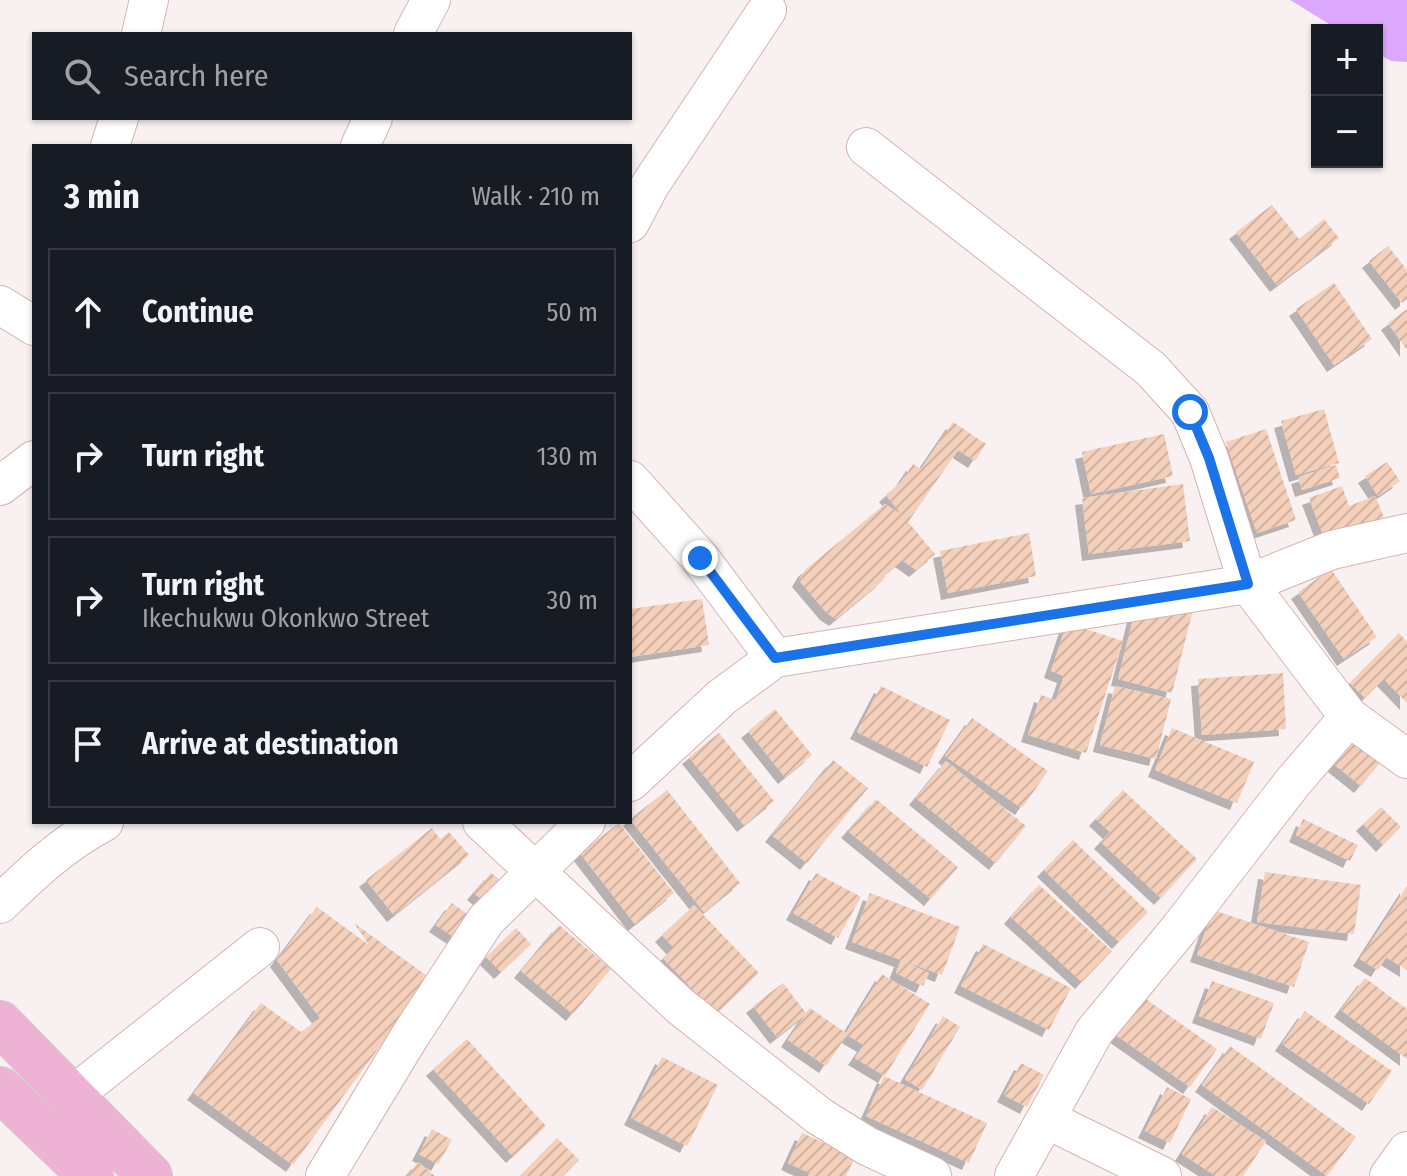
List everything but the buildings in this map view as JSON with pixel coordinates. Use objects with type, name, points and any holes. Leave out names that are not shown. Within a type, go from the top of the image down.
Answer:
[{"type":"main road","points":[[0,1023],[150,1176]]},
{"type":"main road","points":[[0,1089],[91,1176]]},
{"type":"street","points":[[141,32],[149,0]]},
{"type":"street","points":[[414,32],[431,0]]},
{"type":"street","points":[[632,219],[650,185],[767,10]]},
{"type":"street","points":[[111,144],[118,120]]},
{"type":"street","points":[[361,144],[372,120]]},
{"type":"street","points":[[866,147],[1151,369],[1190,412],[1209,458],[1248,584],[1349,717],[1407,759]]},
{"type":"street","points":[[0,305],[32,325]]},
{"type":"street","points":[[0,486],[32,462]]},
{"type":"street","points":[[632,482],[700,558],[775,658]]},
{"type":"street","points":[[632,780],[722,697],[775,658],[1248,584],[1332,550],[1407,533]]},
{"type":"street","points":[[1014,1176],[1094,1032],[1180,928],[1293,782],[1349,717]]},
{"type":"street","points":[[0,904],[49,858],[77,836],[100,824]]},
{"type":"street","points":[[484,824],[680,1006],[819,1116],[867,1146],[932,1176]]},
{"type":"street","points":[[325,1176],[410,1036],[486,920],[584,824]]},
{"type":"street","points":[[72,1096],[260,947]]},
{"type":"street","points":[[1046,1119],[1162,1176]]},
{"type":"street","points":[[1389,1176],[1407,1151]]},
{"type":"shaded area","points":[[1290,0],[1407,0],[1407,62],[1391,61],[1383,56],[1383,24],[1329,24]]},
{"type":"route","points":[[700,558],[775,658],[1248,584],[1209,458],[1190,412]]}]
